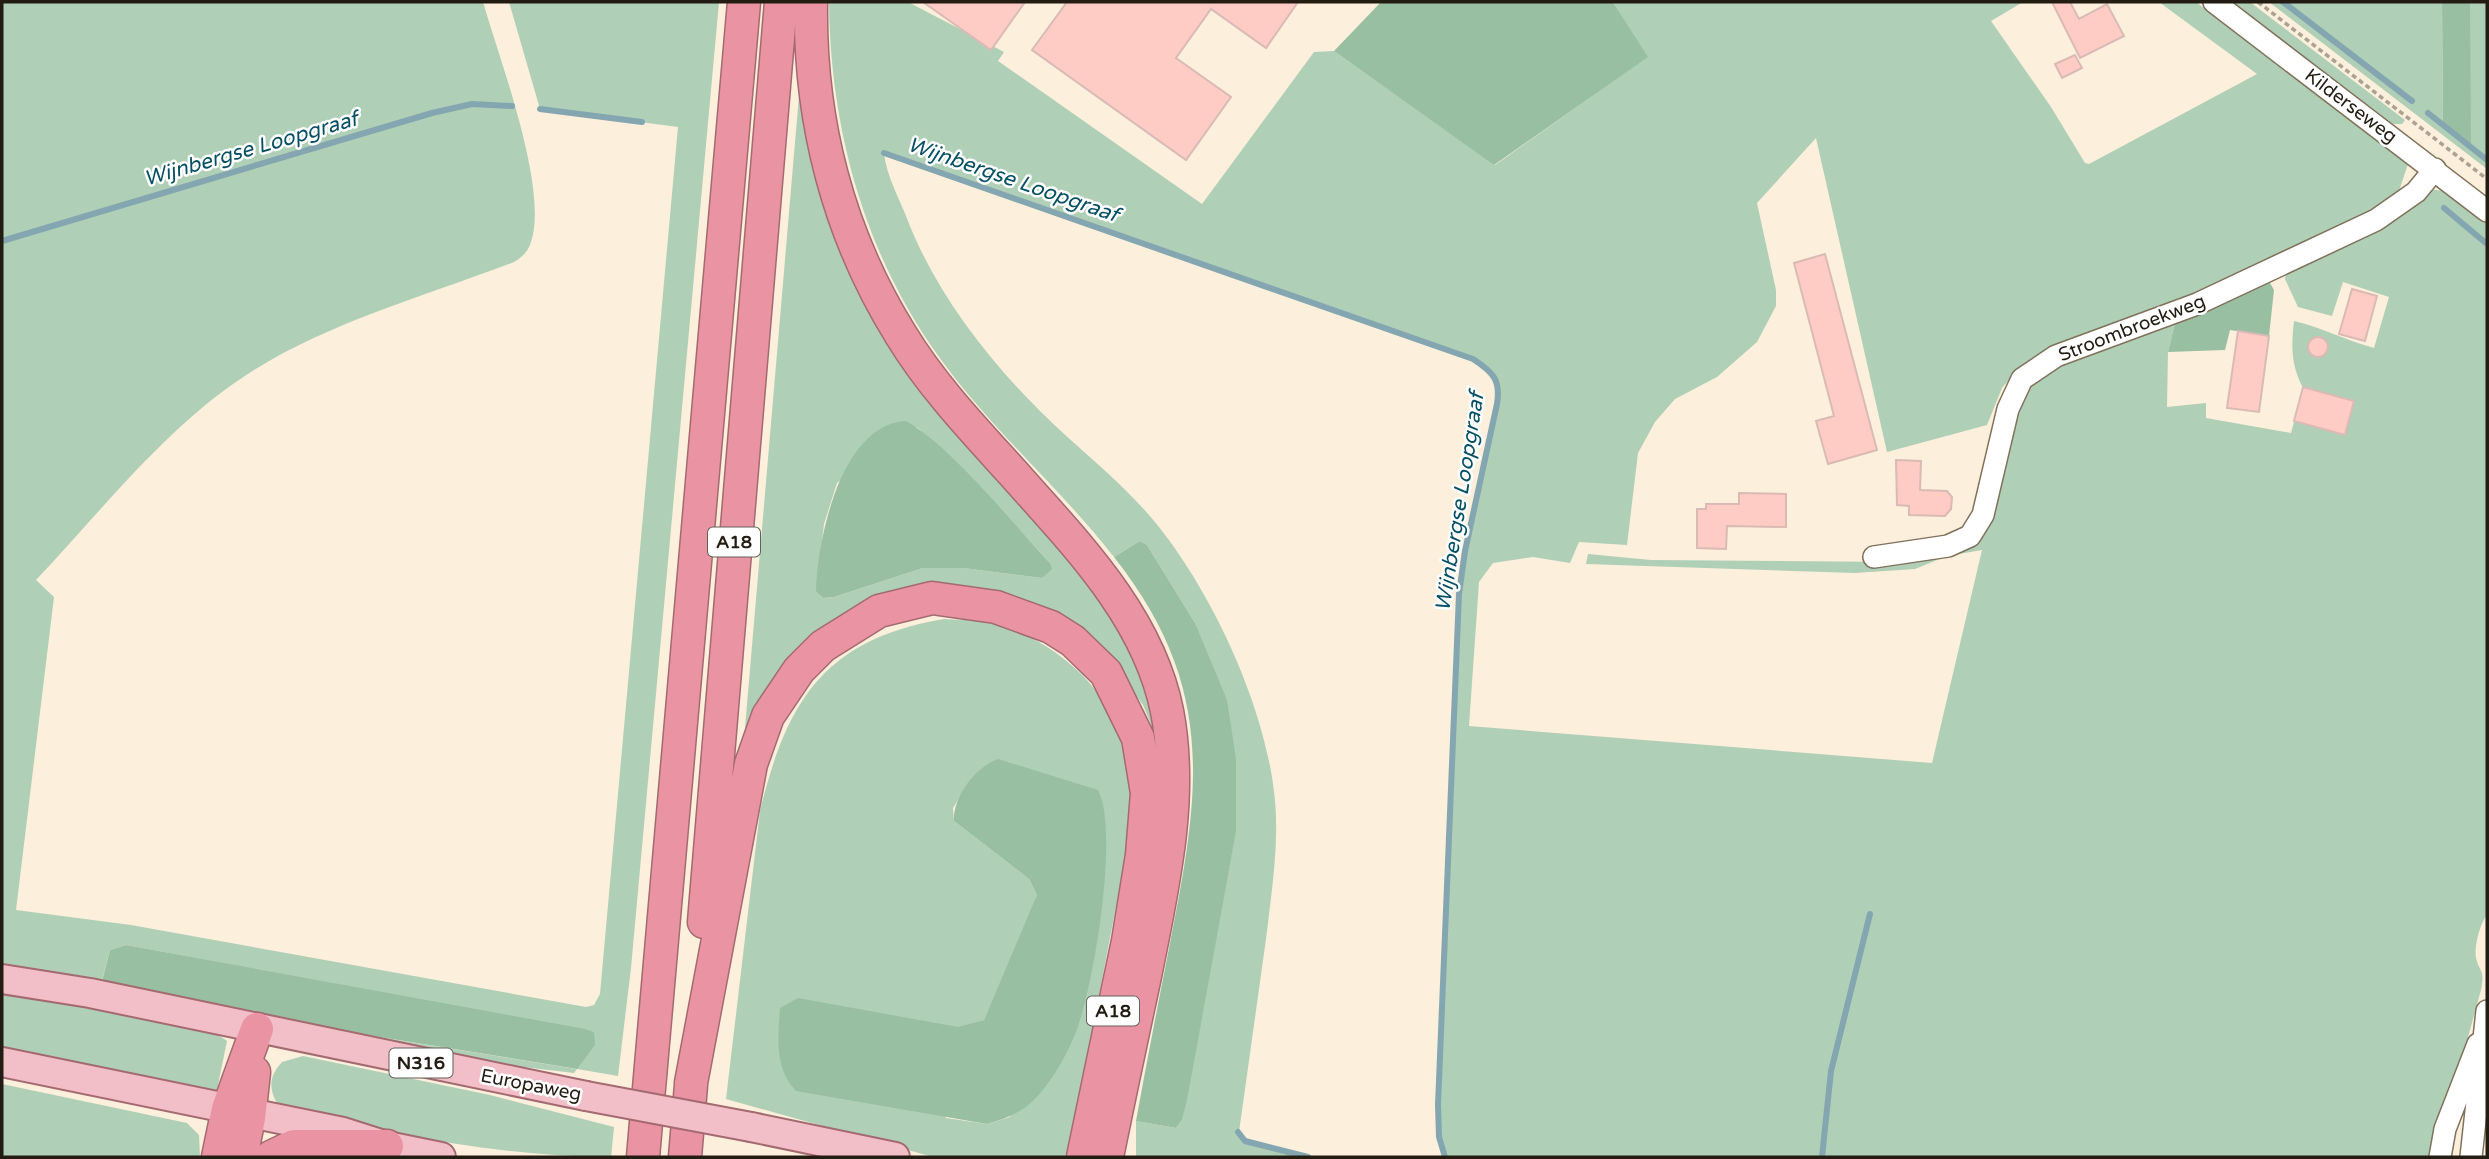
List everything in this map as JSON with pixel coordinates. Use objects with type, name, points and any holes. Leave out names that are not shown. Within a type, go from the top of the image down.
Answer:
[{"type":"highway","name":"A18","points":[[643,1157],[744,2]]},
{"type":"highway","name":"A18","points":[[684,1157],[780,2]]},
{"type":"highway","name":"A18","points":[[811,2],[811,74],[825,152],[836,196],[879,297],[901,337],[933,382],[1102,575],[1131,622],[1158,678],[1173,759],[1172,809],[1163,887],[1107,1157]]},
{"type":"highway","name":"A18","points":[[691,1083],[751,764],[768,716],[799,670],[823,646],[879,611],[932,598],[996,607],[1051,627],[1073,641],[1106,673],[1138,738],[1147,793],[1142,855],[1128,941],[1083,1157]]},
{"type":"highway","points":[[218,1157],[239,1111],[257,1029]]},
{"type":"highway","name":"A18","points":[[1127,1157],[1125,1150],[1135,1088],[1130,1047]]},
{"type":"highway","points":[[239,1111],[241,1157]]},
{"type":"highway","points":[[271,1157],[294,1146],[387,1146]]},
{"type":"main road","name":"Europaweg","points":[[2,979],[90,993],[895,1157]]},
{"type":"main road","points":[[2,1062],[342,1132],[387,1146],[441,1157]]},
{"type":"street","name":"Kilderseweg","points":[[2214,2],[2487,211]]},
{"type":"street","name":"Stroombroekweg","points":[[1874,557],[1948,546],[1970,536],[1983,515],[2008,409],[2022,379],[2056,356],[2197,304],[2376,220],[2416,192],[2435,169]]},
{"type":"street","points":[[2440,1157],[2445,1129],[2486,1020]]},
{"type":"street","points":[[2471,1157],[2482,1080],[2486,1020]]},
{"type":"path","points":[[2258,2],[2487,178]]},
{"type":"green space","points":[[2,2],[483,2],[520,123],[533,190],[535,219],[530,246],[514,262],[381,310],[316,337],[254,370],[223,391],[166,440],[36,580],[54,597],[16,910],[131,925],[586,1007],[594,1005],[600,994],[678,127],[540,109],[509,2],[719,2],[631,968],[618,1076],[577,1069],[574,1073],[489,1063],[2,968]],"holes":[[[126,945],[594,1032],[576,1069],[343,1031],[101,984],[110,950]]]},
{"type":"green space","points":[[829,2],[908,2],[1004,52],[998,61],[1202,204],[1314,52],[1334,51],[1495,165],[1647,57],[1613,2],[2023,2],[1991,21],[2051,107],[2085,163],[2089,164],[2257,74],[2159,2],[2196,2],[2408,164],[2398,194],[2382,207],[2334,233],[2012,376],[2002,388],[1987,425],[1887,452],[1816,138],[1757,203],[1776,290],[1776,306],[1757,342],[1717,377],[1675,399],[1655,422],[1638,453],[1627,545],[1579,542],[1570,563],[1533,557],[1493,563],[1479,582],[1469,726],[1932,763],[1982,550],[1947,556],[1915,569],[1855,573],[1586,564],[1588,554],[1651,560],[1899,562],[1963,542],[2012,402],[2058,359],[2175,323],[2168,352],[2167,407],[2206,403],[2206,418],[2291,433],[2303,388],[2293,356],[2294,321],[2374,348],[2389,297],[2343,282],[2332,316],[2298,307],[2285,279],[2286,272],[2429,190],[2446,192],[2468,205],[2487,222],[2487,915],[2480,929],[2476,948],[2476,958],[2482,974],[2481,990],[2435,1157],[1445,1157],[1439,1137],[1438,1105],[1459,594],[1465,551],[1497,404],[1494,377],[1473,359],[884,154],[890,178],[918,243],[946,296],[963,321],[1020,390],[1149,515],[1191,573],[1211,606],[1244,678],[1267,750],[1275,803],[1275,862],[1239,1132],[1245,1141],[1308,1157],[1136,1157],[1136,1121],[1176,1128],[1182,1120],[1236,831],[1195,623],[1147,545],[1140,541],[1114,557],[962,387],[915,321],[892,279],[857,190],[836,97]]},
{"type":"green space","points":[[1381,2],[1613,2],[1648,57],[1494,165],[1334,51]]},
{"type":"green space","points":[[2233,2],[2250,2],[2405,120],[2402,124],[2393,124]]},
{"type":"green space","points":[[2269,2],[2442,2],[2443,125],[2470,146],[2470,2],[2487,2],[2487,169]]},
{"type":"green space","points":[[2442,2],[2470,2],[2471,147],[2443,125]]},
{"type":"green space","points":[[803,49],[844,239],[1134,642],[1164,756],[1143,705],[1117,669],[1019,602],[848,617],[742,763]],"holes":[[[917,427],[958,465],[1050,563],[1042,578],[963,568],[923,568],[834,597],[823,598],[816,592],[824,524],[837,483]]]},
{"type":"green space","points":[[2261,282],[2270,283],[2274,290],[2269,336],[2230,330],[2225,350],[2168,352],[2175,323]]},
{"type":"green space","points":[[906,421],[942,448],[981,486],[1050,563],[1052,569],[1042,578],[963,568],[923,568],[834,597],[823,598],[816,592],[821,545],[828,517],[849,463],[864,442],[883,427]]},
{"type":"green space","points":[[1140,541],[1147,545],[1195,623],[1227,700],[1236,759],[1236,832],[1187,1100],[1182,1120],[1176,1128],[1136,1121],[1189,833],[1193,785],[1192,739],[1184,694],[1170,649],[1147,604],[1114,557]]},
{"type":"green space","points":[[944,619],[976,620],[1009,628],[1036,640],[1061,656],[1083,676],[1102,699],[1117,724],[1128,751],[1133,780],[1131,828],[1075,1121],[1065,1157],[933,1157],[726,1099],[760,811],[783,737],[799,707],[818,681],[841,659],[869,642],[903,628]],"holes":[[[973,777],[1098,936],[1010,1117],[987,1124],[946,1118],[879,1014],[958,1028],[984,1020],[1034,907],[1037,895],[1029,879],[954,821],[953,808]]]},
{"type":"green space","points":[[998,759],[1098,790],[1104,811],[1105,875],[1096,950],[1074,1037],[1057,1070],[1040,1094],[1024,1109],[987,1124],[796,1091],[781,1063],[779,1030],[780,1008],[798,998],[958,1027],[984,1020],[1037,895],[1029,879],[954,821],[957,802],[967,784],[981,769]]},
{"type":"green space","points":[[126,945],[585,1029],[594,1032],[595,1045],[577,1069],[343,1031],[101,985],[110,950]]},
{"type":"green space","points":[[2,989],[156,1017],[212,1033],[227,1041],[215,1099],[2,1052]]},
{"type":"green space","points":[[303,1056],[490,1095],[614,1127],[611,1157],[486,1148],[404,1135],[281,1110],[272,1091],[274,1074],[282,1062]]},
{"type":"green space","points":[[2,1084],[187,1123],[199,1135],[200,1157],[2,1157]]},
{"type":"building","points":[[923,2],[1025,2],[991,50]]},
{"type":"building","points":[[1067,2],[1298,2],[1266,48],[1211,9],[1176,58],[1231,97],[1186,160],[1032,50]]},
{"type":"building","points":[[2052,2],[2070,2],[2079,19],[2107,4],[2124,36],[2080,58]]},
{"type":"building","points":[[2075,55],[2082,68],[2062,78],[2055,64]]},
{"type":"building","points":[[1825,254],[1877,450],[1828,464],[1816,421],[1834,416],[1794,263]]},
{"type":"building","points":[[2352,289],[2377,296],[2365,341],[2339,334]]},
{"type":"building","points":[[2238,331],[2269,336],[2259,412],[2227,408]]},
{"type":"building","points":[[2318,337],[2325,340],[2328,347],[2325,354],[2318,357],[2311,354],[2308,347],[2311,340]]},
{"type":"building","points":[[2303,387],[2354,401],[2345,435],[2294,421]]},
{"type":"building","points":[[1896,460],[1921,461],[1920,490],[1947,491],[1952,497],[1951,509],[1945,516],[1909,515],[1909,506],[1897,505]]},
{"type":"building","points":[[1739,493],[1786,494],[1786,527],[1727,526],[1726,549],[1697,548],[1697,509],[1706,509],[1706,504],[1739,504]]},
{"type":"waterway","points":[[2283,2],[2412,101]]},
{"type":"waterway","name":"Wijnbergse Loopgraaf","points":[[2,241],[432,113],[472,104],[512,106]]},
{"type":"waterway","name":"Wijnbergse Loopgraaf","points":[[540,109],[642,122]]},
{"type":"waterway","points":[[2428,113],[2487,160]]},
{"type":"waterway","name":"Wijnbergse Loopgraaf","points":[[884,153],[1473,359],[1494,377],[1498,389],[1497,404],[1465,551],[1459,594],[1438,1105],[1439,1137],[1445,1157]]},
{"type":"waterway","points":[[2444,208],[2487,244]]},
{"type":"waterway","points":[[1822,1157],[1831,1071],[1870,914]]},
{"type":"waterway","points":[[1238,1132],[1245,1141],[1308,1157]]}]
